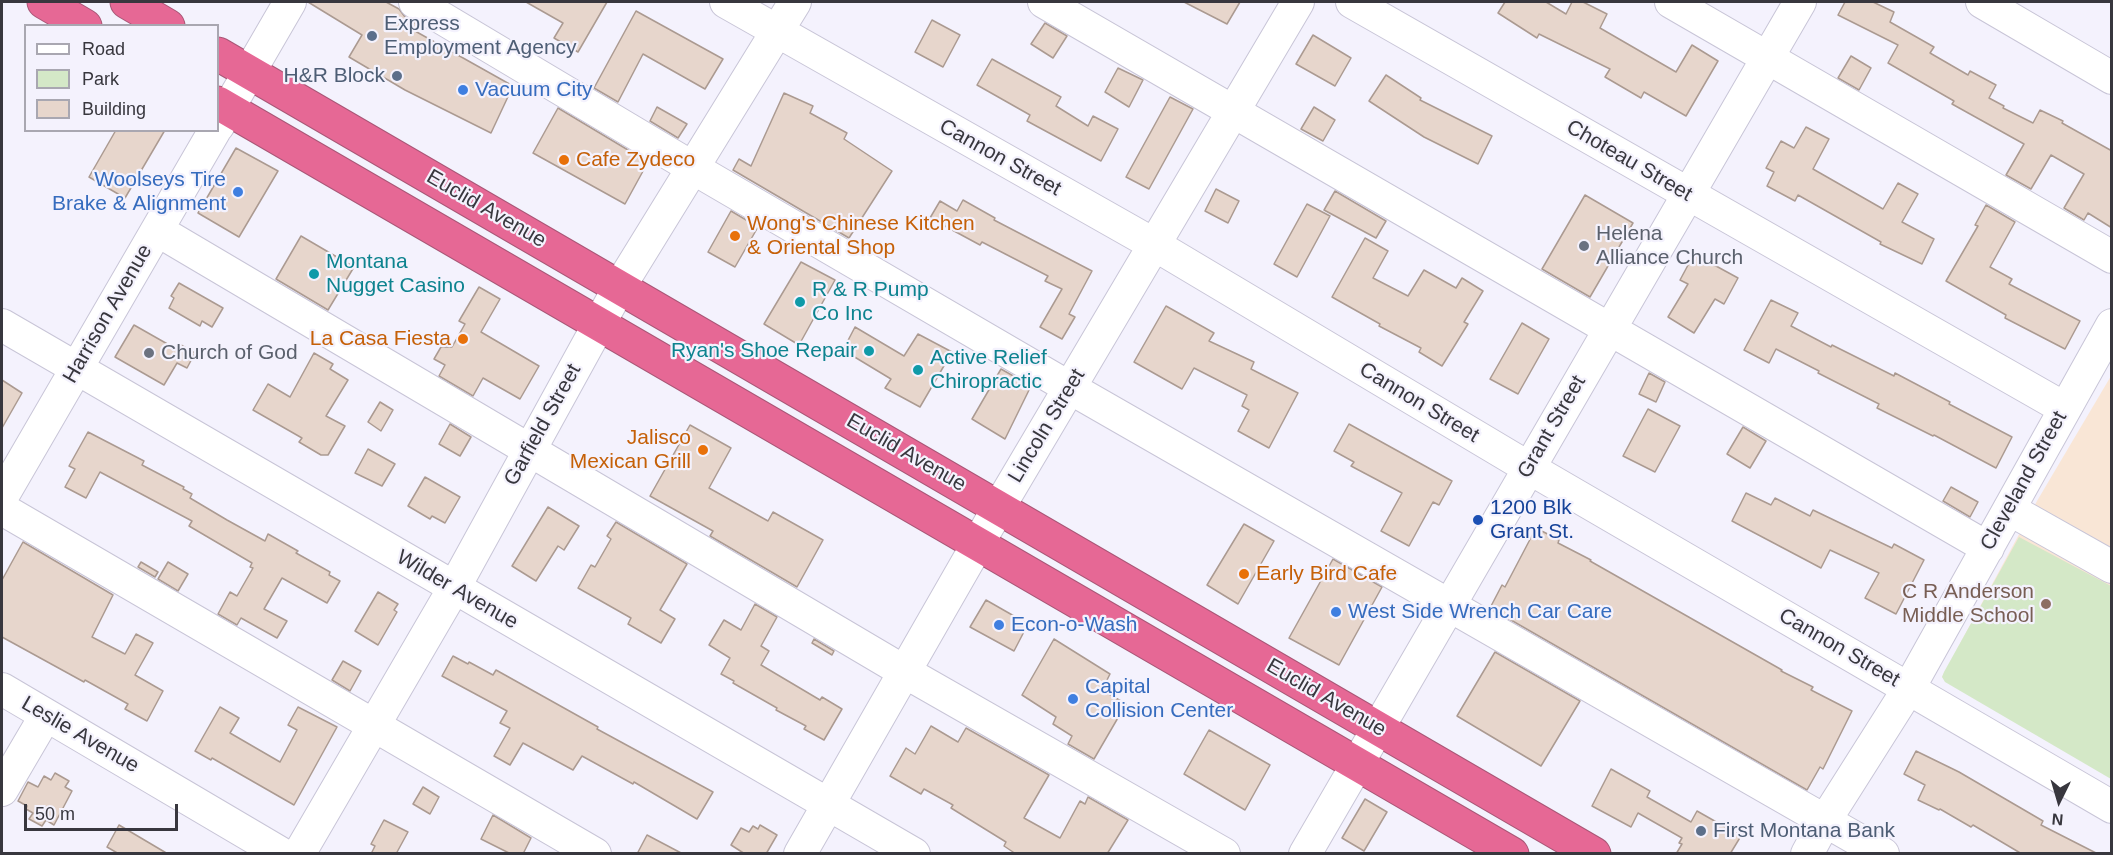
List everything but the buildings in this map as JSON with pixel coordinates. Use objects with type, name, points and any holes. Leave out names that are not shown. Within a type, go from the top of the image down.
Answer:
[{"type":"highway","points":[[44,2],[82,24]]},
{"type":"highway","points":[[127,2],[165,24]]},
{"type":"highway","name":"Euclid Avenue","points":[[219,55],[1594,854]]},
{"type":"highway","name":"Euclid Avenue","points":[[219,117],[598,324],[1512,854]]},
{"type":"street","name":"Harrison Avenue","points":[[219,117],[250,72],[290,2]]},
{"type":"street","points":[[415,2],[693,168],[1070,388],[1826,819],[1883,854]]},
{"type":"street","name":"Cannon Street","points":[[726,2],[1155,245],[1529,468],[2112,807]]},
{"type":"street","name":"Garfield Street","points":[[299,854],[454,588],[620,286],[795,2]]},
{"type":"street","points":[[1044,2],[1988,548]]},
{"type":"street","name":"Lincoln Street","points":[[800,854],[999,507],[1298,2]]},
{"type":"street","name":"Choteau Street","points":[[1352,2],[2064,408]]},
{"type":"street","points":[[1671,2],[2112,257]]},
{"type":"street","name":"Grant Street","points":[[1305,854],[1800,2]]},
{"type":"street","points":[[1982,2],[2112,78]]},
{"type":"street","name":"Harrison Avenue","points":[[2,497],[157,231],[211,132]]},
{"type":"street","points":[[157,231],[905,672],[1224,854]]},
{"type":"street","name":"Wilder Avenue","points":[[2,325],[914,854]]},
{"type":"street","name":"Cleveland Street","points":[[1807,854],[1826,819],[1909,688],[2112,325]]},
{"type":"street","points":[[2,509],[595,854]]},
{"type":"street","points":[[2009,509],[2112,567]]},
{"type":"street","name":"Leslie Avenue","points":[[2,689],[282,854]]},
{"type":"street","points":[[2,790],[46,715]]},
{"type":"shaded area","name":"C R Anderson Middle School","points":[[2111,376],[2111,778],[1942,677],[2037,501]]},
{"type":"green space","name":"C R Anderson Middle School","points":[[2019,537],[2111,586],[2111,779],[1945,682],[1942,677]]},
{"type":"place","name":"Express Employment Agency","points":[[372,36]]},
{"type":"place","name":"H&R Block","points":[[397,76]]},
{"type":"place","name":"Vacuum City","points":[[463,90]]},
{"type":"place","name":"Cafe Zydeco","points":[[564,160]]},
{"type":"place","name":"Woolseys Tire Brake & Alignment","points":[[238,192]]},
{"type":"place","name":"Wong's Chinese Kitchen & Oriental Shop","points":[[735,236]]},
{"type":"place","name":"Helena Alliance Church","points":[[1584,246]]},
{"type":"place","name":"Montana Nugget Casino","points":[[314,274]]},
{"type":"place","name":"R & R Pump Co Inc","points":[[800,302]]},
{"type":"place","name":"La Casa Fiesta","points":[[463,339]]},
{"type":"place","name":"Ryan's Shoe Repair","points":[[869,351]]},
{"type":"place","name":"Church of God","points":[[149,353]]},
{"type":"place","name":"Active Relief Chiropractic","points":[[918,370]]},
{"type":"place","name":"Jalisco Mexican Grill","points":[[703,450]]},
{"type":"place","name":"1200 Blk Grant St.","points":[[1478,520]]},
{"type":"place","name":"Early Bird Cafe","points":[[1244,574]]},
{"type":"place","name":"C R Anderson Middle School","points":[[2046,604]]},
{"type":"place","name":"West Side Wrench Car Care","points":[[1336,612]]},
{"type":"place","name":"Econ-o-Wash","points":[[999,625]]},
{"type":"place","name":"Capital Collision Center","points":[[1073,699]]},
{"type":"place","name":"First Montana Bank","points":[[1701,831]]}]
